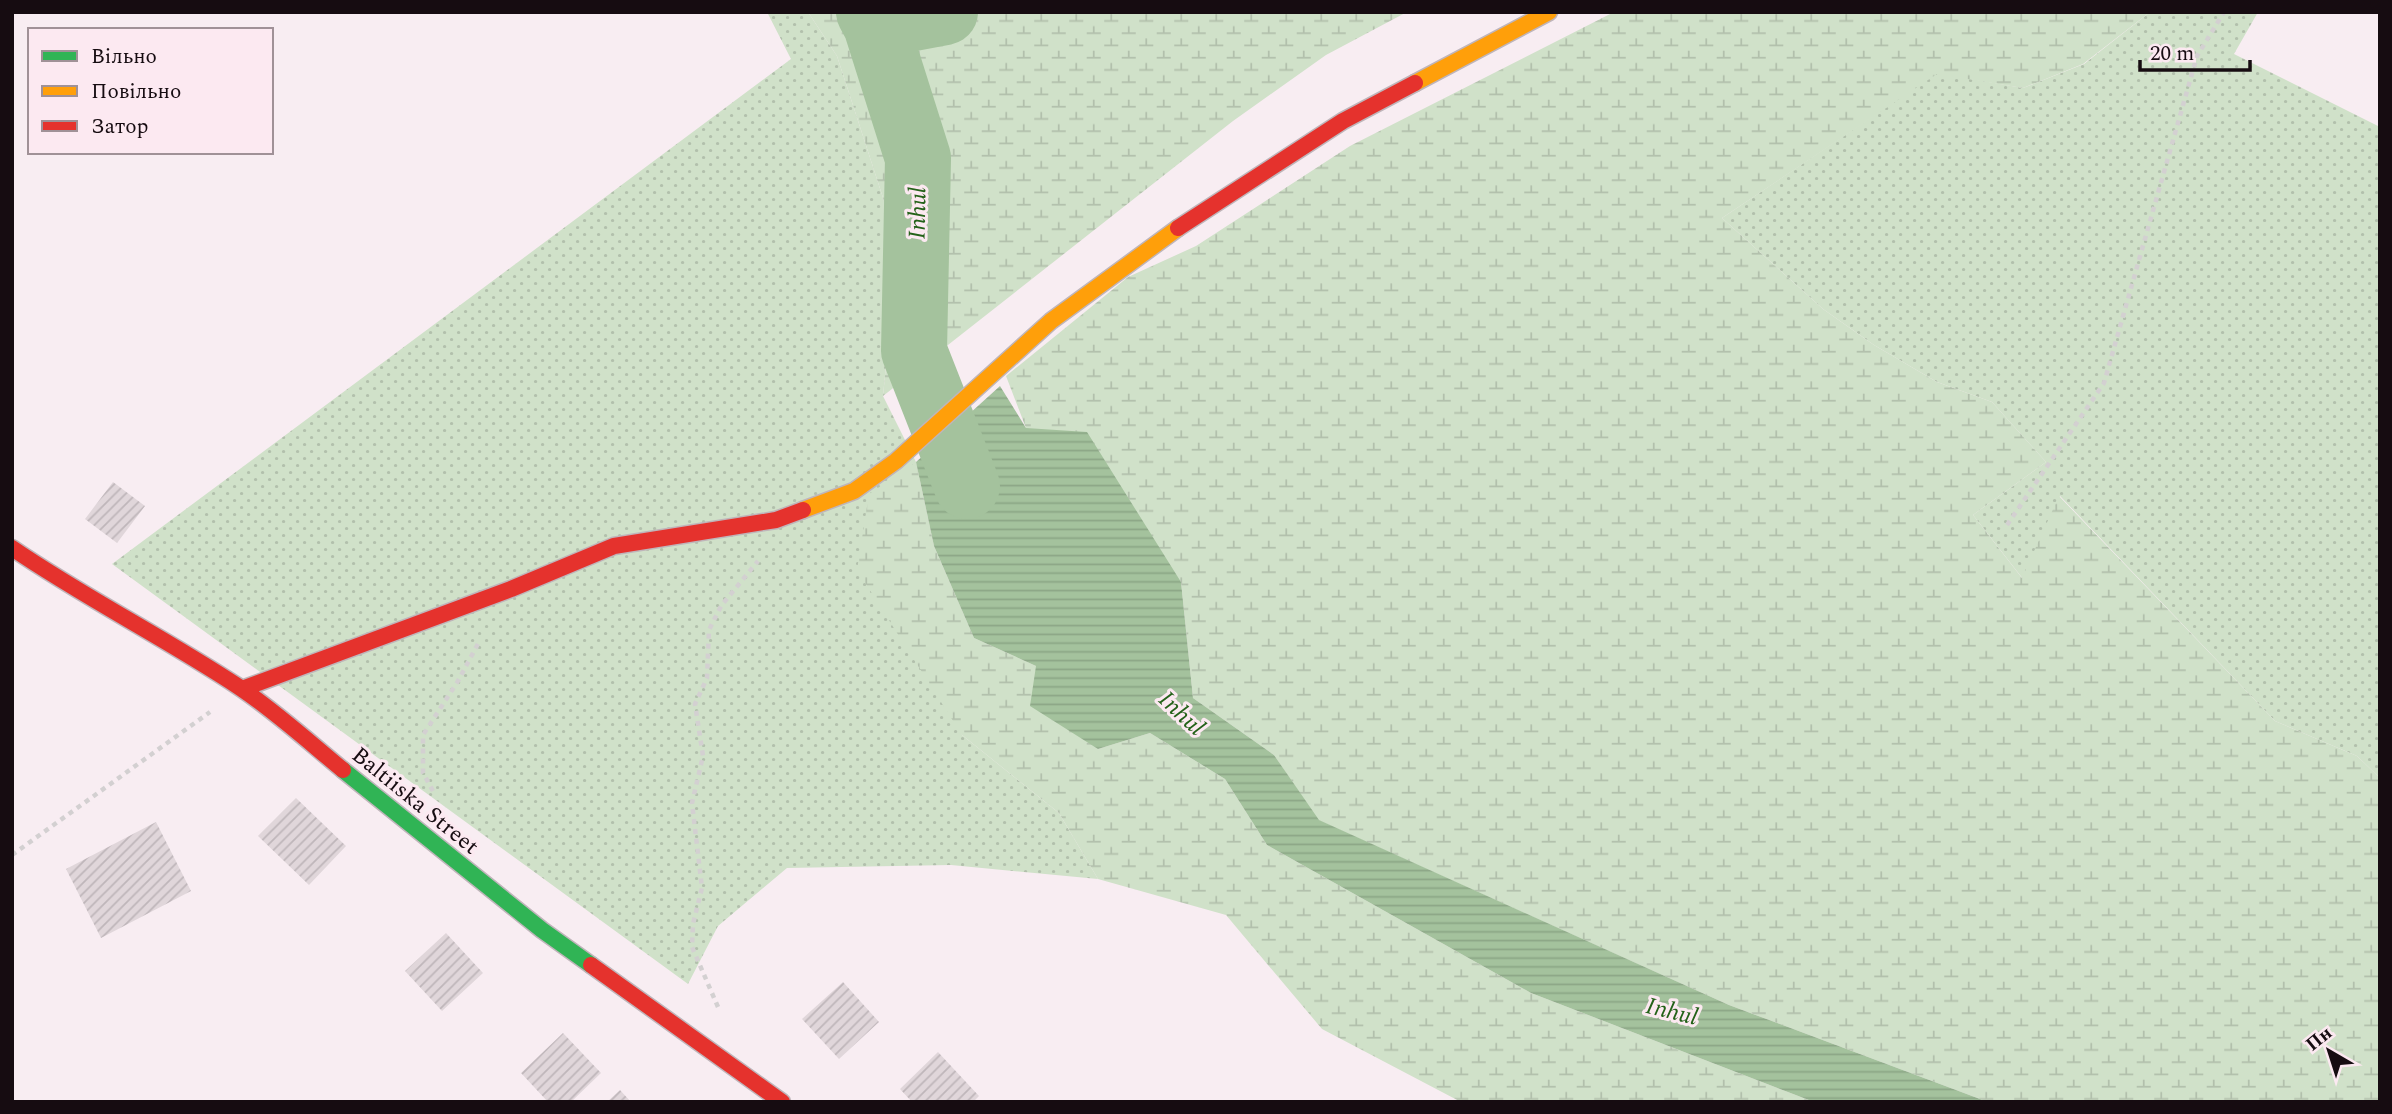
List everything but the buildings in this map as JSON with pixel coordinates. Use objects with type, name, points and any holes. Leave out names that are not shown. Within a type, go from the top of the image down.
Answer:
[{"type":"street","points":[[242,689],[511,589],[614,546],[776,520],[854,491],[896,461],[1051,321],[1160,240],[1343,121],[1549,12]]},
{"type":"street","name":"Baltiiska Street","points":[[12,548],[57,579],[169,642],[242,689],[542,930],[782,1102]]},
{"type":"path","points":[[2007,525],[2104,383],[2197,56],[2224,12]]},
{"type":"path","points":[[723,1019],[692,947],[702,888],[692,803],[703,756],[695,704],[707,678],[709,630],[721,606],[759,559]]},
{"type":"path","points":[[437,797],[423,773],[423,735],[458,681],[484,633]]},
{"type":"path","points":[[12,855],[242,689]]},
{"type":"green space","points":[[767,12],[808,12],[837,56],[898,244],[883,396],[916,462],[962,735],[1059,813],[1098,879],[951,865],[787,868],[718,926],[688,984],[112,564],[791,59]]},
{"type":"green space","points":[[808,12],[1407,12],[1326,55],[1233,121],[883,396],[898,244],[837,56]]},
{"type":"green space","points":[[1614,12],[2150,12],[2083,64],[2023,88],[1937,74],[1722,218],[1823,309],[1874,345],[1937,382],[1992,402],[2046,462],[1973,515],[2022,578],[2059,496],[2275,721],[2357,756],[2380,778],[2380,1102],[1988,1102],[1729,1005],[1318,820],[1274,755],[1193,698],[1181,582],[1026,428],[1006,376],[1128,277],[1196,246],[1350,146]]},
{"type":"green space","points":[[2150,12],[2258,12],[2234,54],[2380,127],[2380,778],[2357,756],[2275,721],[2060,496],[2023,579],[1973,515],[2046,462],[1992,402],[1937,382],[1874,345],[1823,309],[1722,218],[1937,73],[2023,88],[2084,64]]},
{"type":"green space","points":[[916,462],[934,546],[974,638],[1036,666],[1098,749],[1150,733],[1225,779],[1267,845],[1531,993],[1814,1102],[1461,1102],[1322,1029],[1226,915],[1098,879],[1059,813],[962,735],[857,570],[869,494]]},
{"type":"water","points":[[1000,386],[1026,428],[1087,432],[1181,582],[1193,698],[1274,755],[1319,820],[1729,1005],[1988,1102],[1814,1102],[1531,993],[1267,845],[1225,779],[1150,733],[1098,749],[1030,706],[1036,666],[974,638],[934,546],[916,462]]},
{"type":"waterway","name":"Inhul","points":[[869,12],[876,25],[918,158],[914,351],[967,486]]},
{"type":"waterway","points":[[876,25],[945,12]]},
{"type":"traffic: fast","points":[[343,770],[542,930],[591,965]]},
{"type":"traffic: slow","points":[[1415,83],[1549,12]]},
{"type":"traffic: slow","points":[[803,510],[854,491],[896,461],[1051,321],[1178,228]]},
{"type":"traffic: jam","points":[[1178,228],[1343,121],[1415,83]]},
{"type":"traffic: jam","points":[[242,689],[511,589],[614,546],[776,520],[803,510]]},
{"type":"traffic: jam","points":[[12,548],[239,687],[279,716],[343,770]]},
{"type":"traffic: jam","points":[[591,965],[782,1102]]}]
